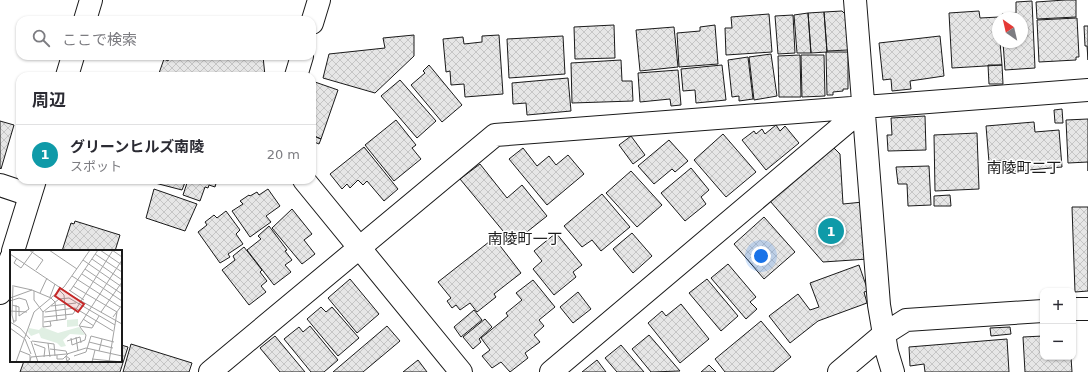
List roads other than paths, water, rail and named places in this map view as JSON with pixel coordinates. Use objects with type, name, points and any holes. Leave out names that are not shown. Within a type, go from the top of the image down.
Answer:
[{"type":"street","points":[[86,16],[91,0]]},
{"type":"street","points":[[314,16],[319,0]]},
{"type":"street","points":[[855,0],[865,107],[879,305],[893,372]]},
{"type":"street","points":[[68,72],[72,60]]},
{"type":"street","points":[[297,72],[301,60]]},
{"type":"street","points":[[210,372],[495,135],[1088,90]]},
{"type":"street","points":[[551,372],[865,107]]},
{"type":"street","points":[[307,184],[461,372]]},
{"type":"street","points":[[0,185],[32,188],[13,250]]},
{"type":"street","points":[[0,294],[10,261]]},
{"type":"street","points":[[1076,310],[1088,308]]},
{"type":"street","points":[[839,372],[884,334],[906,320],[1040,311]]},
{"type":"place","name":"グリーンヒルズ南陵","points":[[831,231]]},
{"type":"district","name":"南陵町二丁","points":[[1024,168]]},
{"type":"district","name":"南陵町一丁","points":[[525,239]]}]
